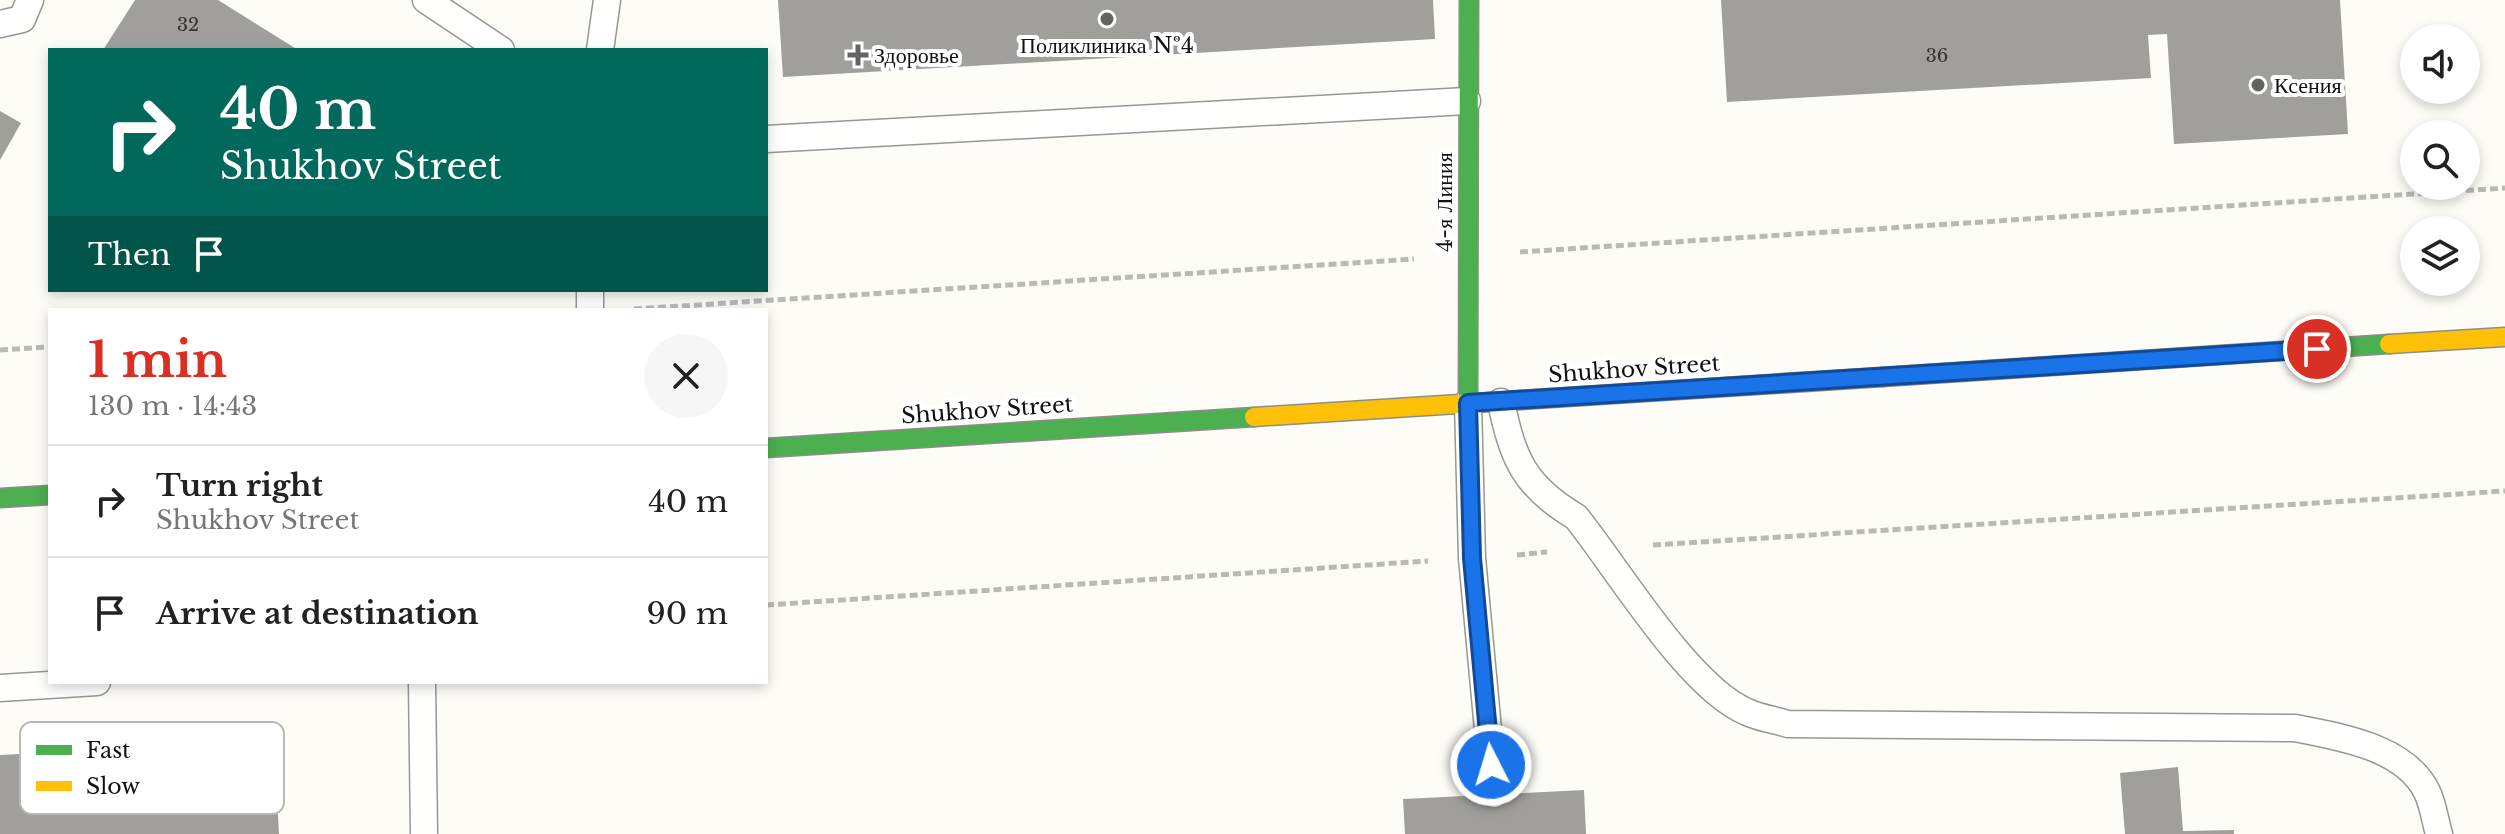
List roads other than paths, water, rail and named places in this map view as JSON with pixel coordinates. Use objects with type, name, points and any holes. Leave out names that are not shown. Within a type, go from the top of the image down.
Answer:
[{"type":"street","name":"4-я Линия","points":[[1468,403],[1469,0]]},
{"type":"street","name":"Shukhov Street","points":[[768,448],[2505,337]]},
{"type":"street","points":[[0,498],[48,495]]},
{"type":"lane","points":[[0,24],[22,19],[30,0]]},
{"type":"lane","points":[[426,0],[498,48]]},
{"type":"lane","points":[[600,48],[607,0]]},
{"type":"lane","points":[[768,139],[1467,101]]},
{"type":"lane","points":[[1501,402],[1511,446],[1527,478],[1552,503],[1576,517],[1686,663],[1710,687],[1745,712],[1788,724],[2295,728],[2376,749],[2409,769],[2426,790],[2439,834]]},
{"type":"lane","points":[[1468,403],[1472,558],[1494,794]]},
{"type":"lane","points":[[0,688],[65,684]]},
{"type":"lane","points":[[422,684],[424,834]]},
{"type":"place","name":"Поликлиника №4","points":[[1107,19]]},
{"type":"place","name":"Здоровье","points":[[858,55]]},
{"type":"place","name":"Ксения","points":[[2258,85]]}]
